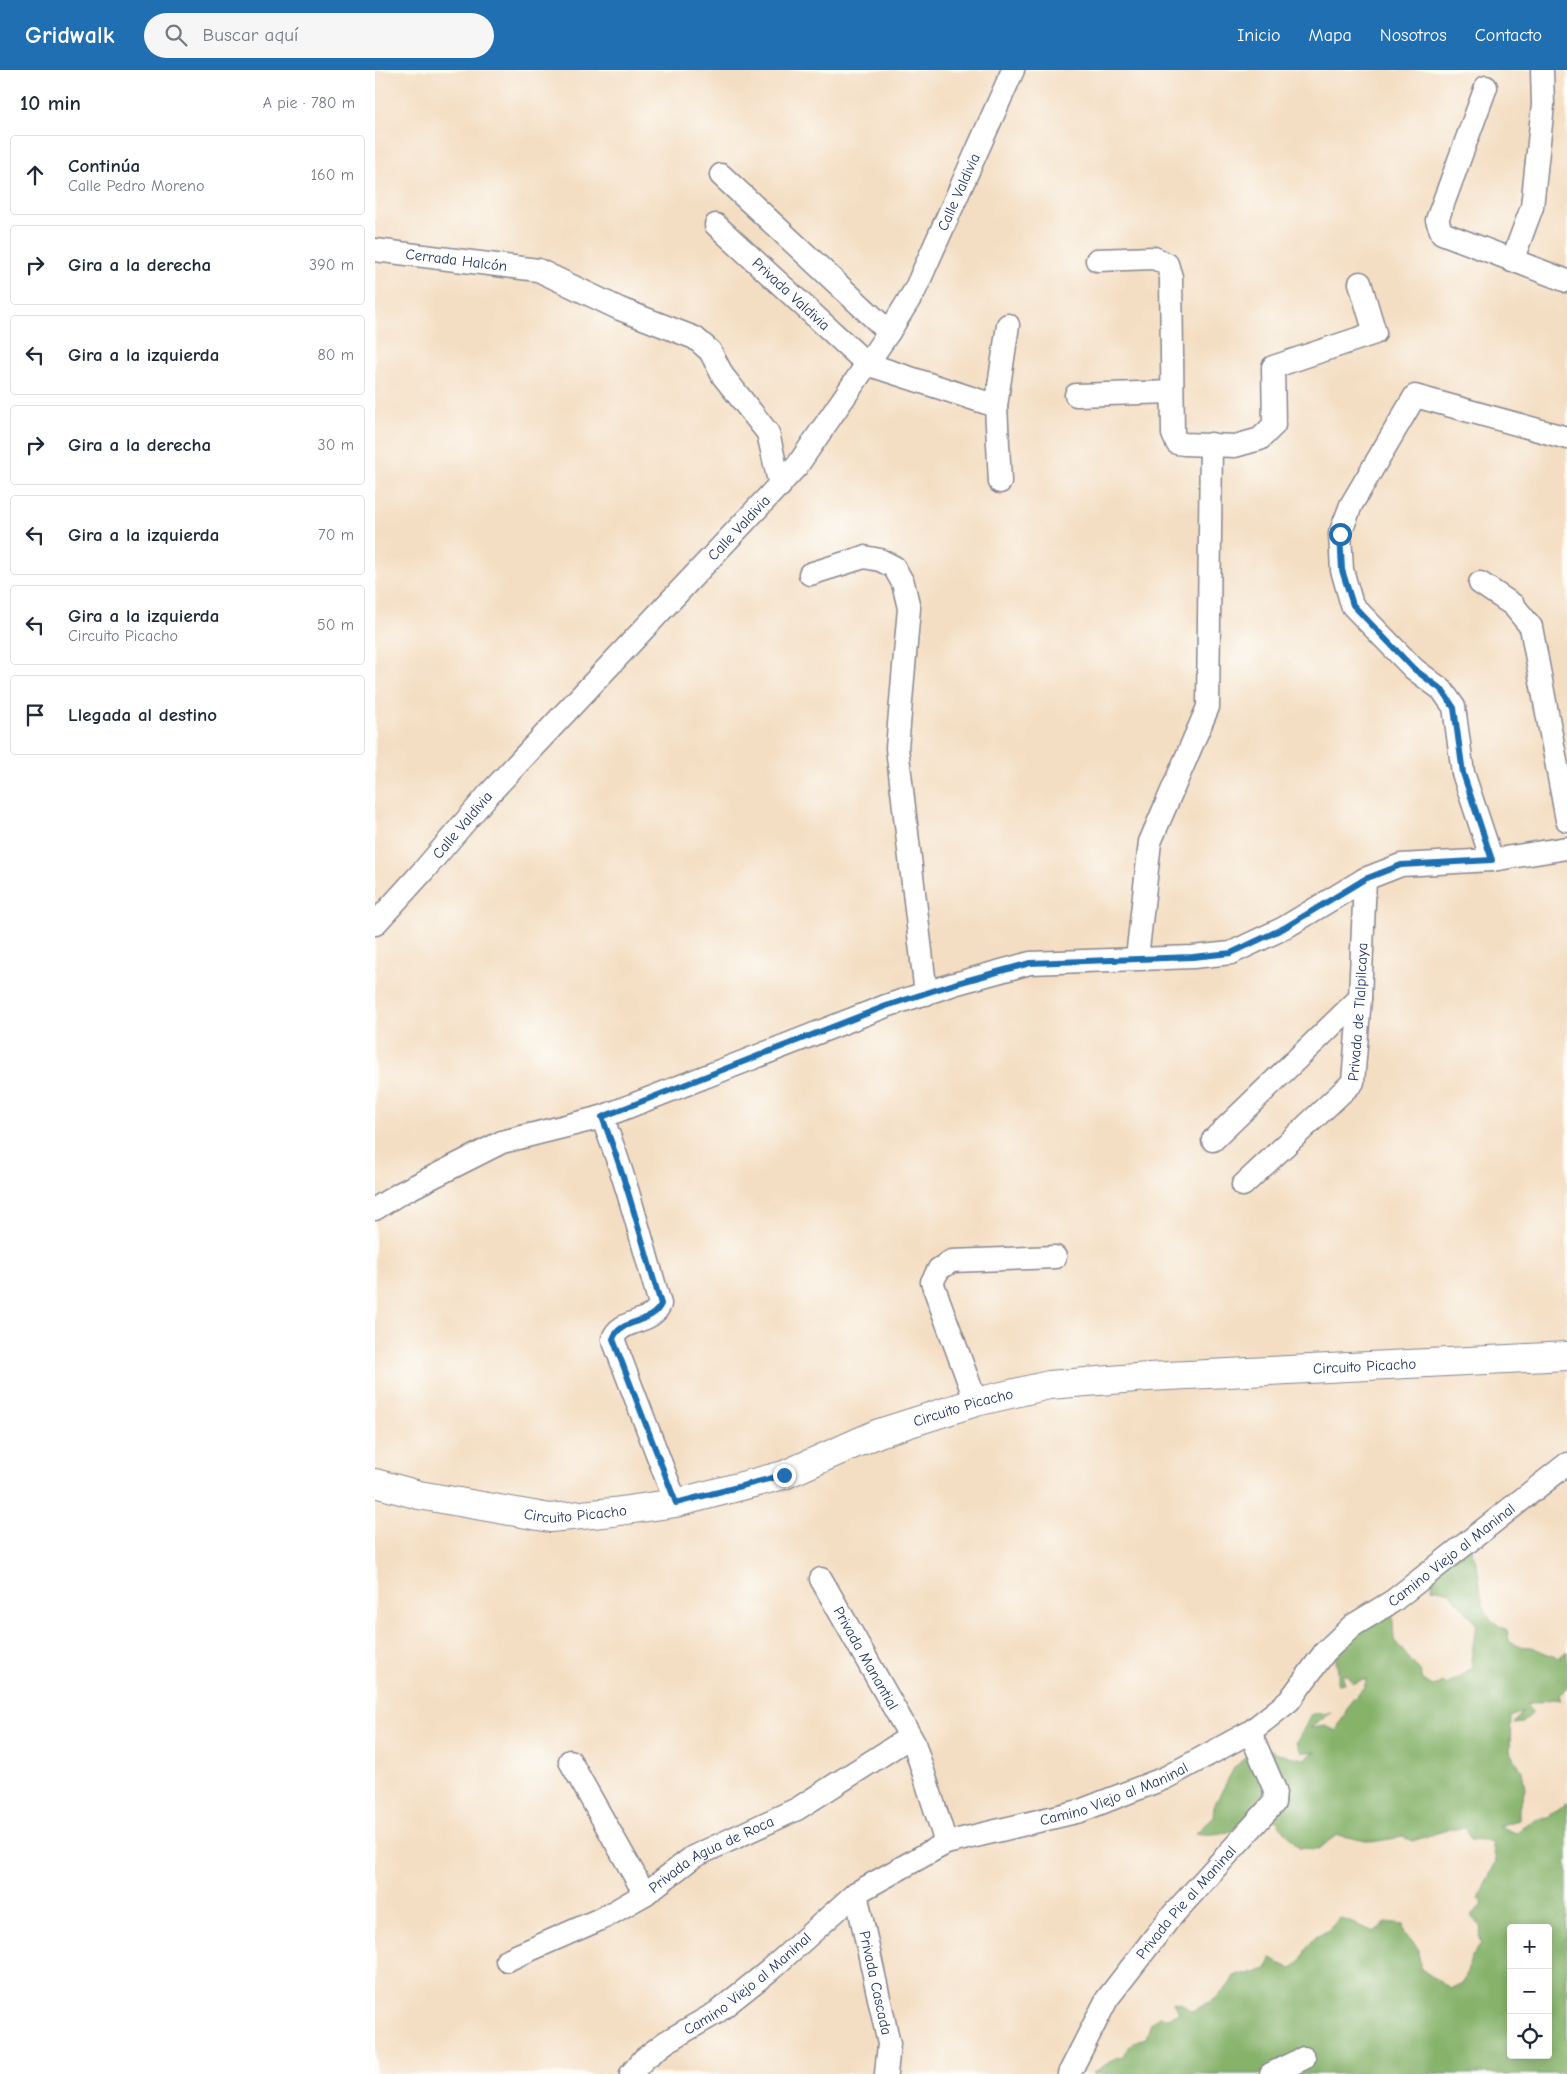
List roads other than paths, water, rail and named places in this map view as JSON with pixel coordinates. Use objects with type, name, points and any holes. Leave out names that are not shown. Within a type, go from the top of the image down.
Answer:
[{"type":"main road","name":"Circuito Picacho","points":[[375,1482],[419,1495],[550,1518],[613,1512],[676,1503],[784,1475],[879,1433],[977,1402],[1049,1385],[1128,1379],[1567,1356]]},
{"type":"street","name":"Calle Valdivia","points":[[375,924],[425,870],[488,795],[797,466],[889,332],[915,290],[1013,70]]},
{"type":"street","points":[[1512,261],[1532,207],[1543,105],[1542,70]]},
{"type":"street","points":[[1486,87],[1437,220],[1442,233],[1567,281]]},
{"type":"street","points":[[721,176],[889,332]]},
{"type":"street","name":"Privada Valdivia","points":[[716,225],[867,364]]},
{"type":"street","name":"Cerrada Halcón","points":[[375,250],[538,270],[621,309],[695,338],[710,351],[723,376],[768,433],[780,486]]},
{"type":"street","points":[[1097,260],[1154,258],[1167,264],[1171,277],[1173,434],[1177,443],[1184,444],[1235,446],[1260,439],[1274,425],[1273,367],[1375,333],[1360,283]]},
{"type":"street","points":[[1000,482],[996,406],[1008,325]]},
{"type":"street","points":[[867,364],[996,406]]},
{"type":"street","points":[[1075,395],[1173,392]]},
{"type":"street","points":[[1492,860],[1463,773],[1454,708],[1442,690],[1414,669],[1353,605],[1342,570],[1340,534],[1351,505],[1415,396],[1567,438]]},
{"type":"street","points":[[1137,958],[1150,842],[1207,707],[1211,444]]},
{"type":"street","points":[[810,574],[864,557],[880,560],[894,567],[903,584],[909,608],[897,748],[926,994]]},
{"type":"street","points":[[1479,583],[1513,605],[1531,628],[1567,820]]},
{"type":"street","points":[[375,1209],[399,1194],[502,1142],[602,1117],[886,1006],[1030,963],[1193,957],[1231,953],[1284,928],[1365,879],[1401,865],[1492,860],[1567,848]]},
{"type":"street","name":"Privada de Tlalpilcaya","points":[[1243,1185],[1353,1082],[1360,998],[1365,879]]},
{"type":"street","points":[[1213,1140],[1360,998]]},
{"type":"street","points":[[602,1117],[618,1157],[631,1207],[661,1304],[658,1311],[647,1318],[615,1332],[613,1339],[676,1503]]},
{"type":"street","points":[[977,1402],[932,1282],[939,1270],[951,1261],[1055,1256]]},
{"type":"street","name":"Camino Viejo al Maninal","points":[[631,2074],[651,2053],[716,2013],[763,1976],[856,1893],[946,1843],[1080,1811],[1165,1778],[1250,1732],[1289,1701],[1325,1652],[1352,1626],[1393,1601],[1567,1464]]},
{"type":"street","name":"Privada Manantial","points":[[821,1579],[910,1737],[946,1843]]},
{"type":"street","name":"Privada Pie al Maninal","points":[[1069,2074],[1107,1999],[1169,1919],[1274,1803],[1275,1790],[1250,1732]]},
{"type":"street","name":"Privada Agua de Roca","points":[[507,1960],[605,1917],[645,1894],[693,1857],[797,1809],[910,1737]]},
{"type":"street","points":[[570,1761],[645,1894]]},
{"type":"street","name":"Privada Cascada","points":[[856,1893],[889,2044],[886,2074]]},
{"type":"street","points":[[1271,2074],[1304,2058]]}]
